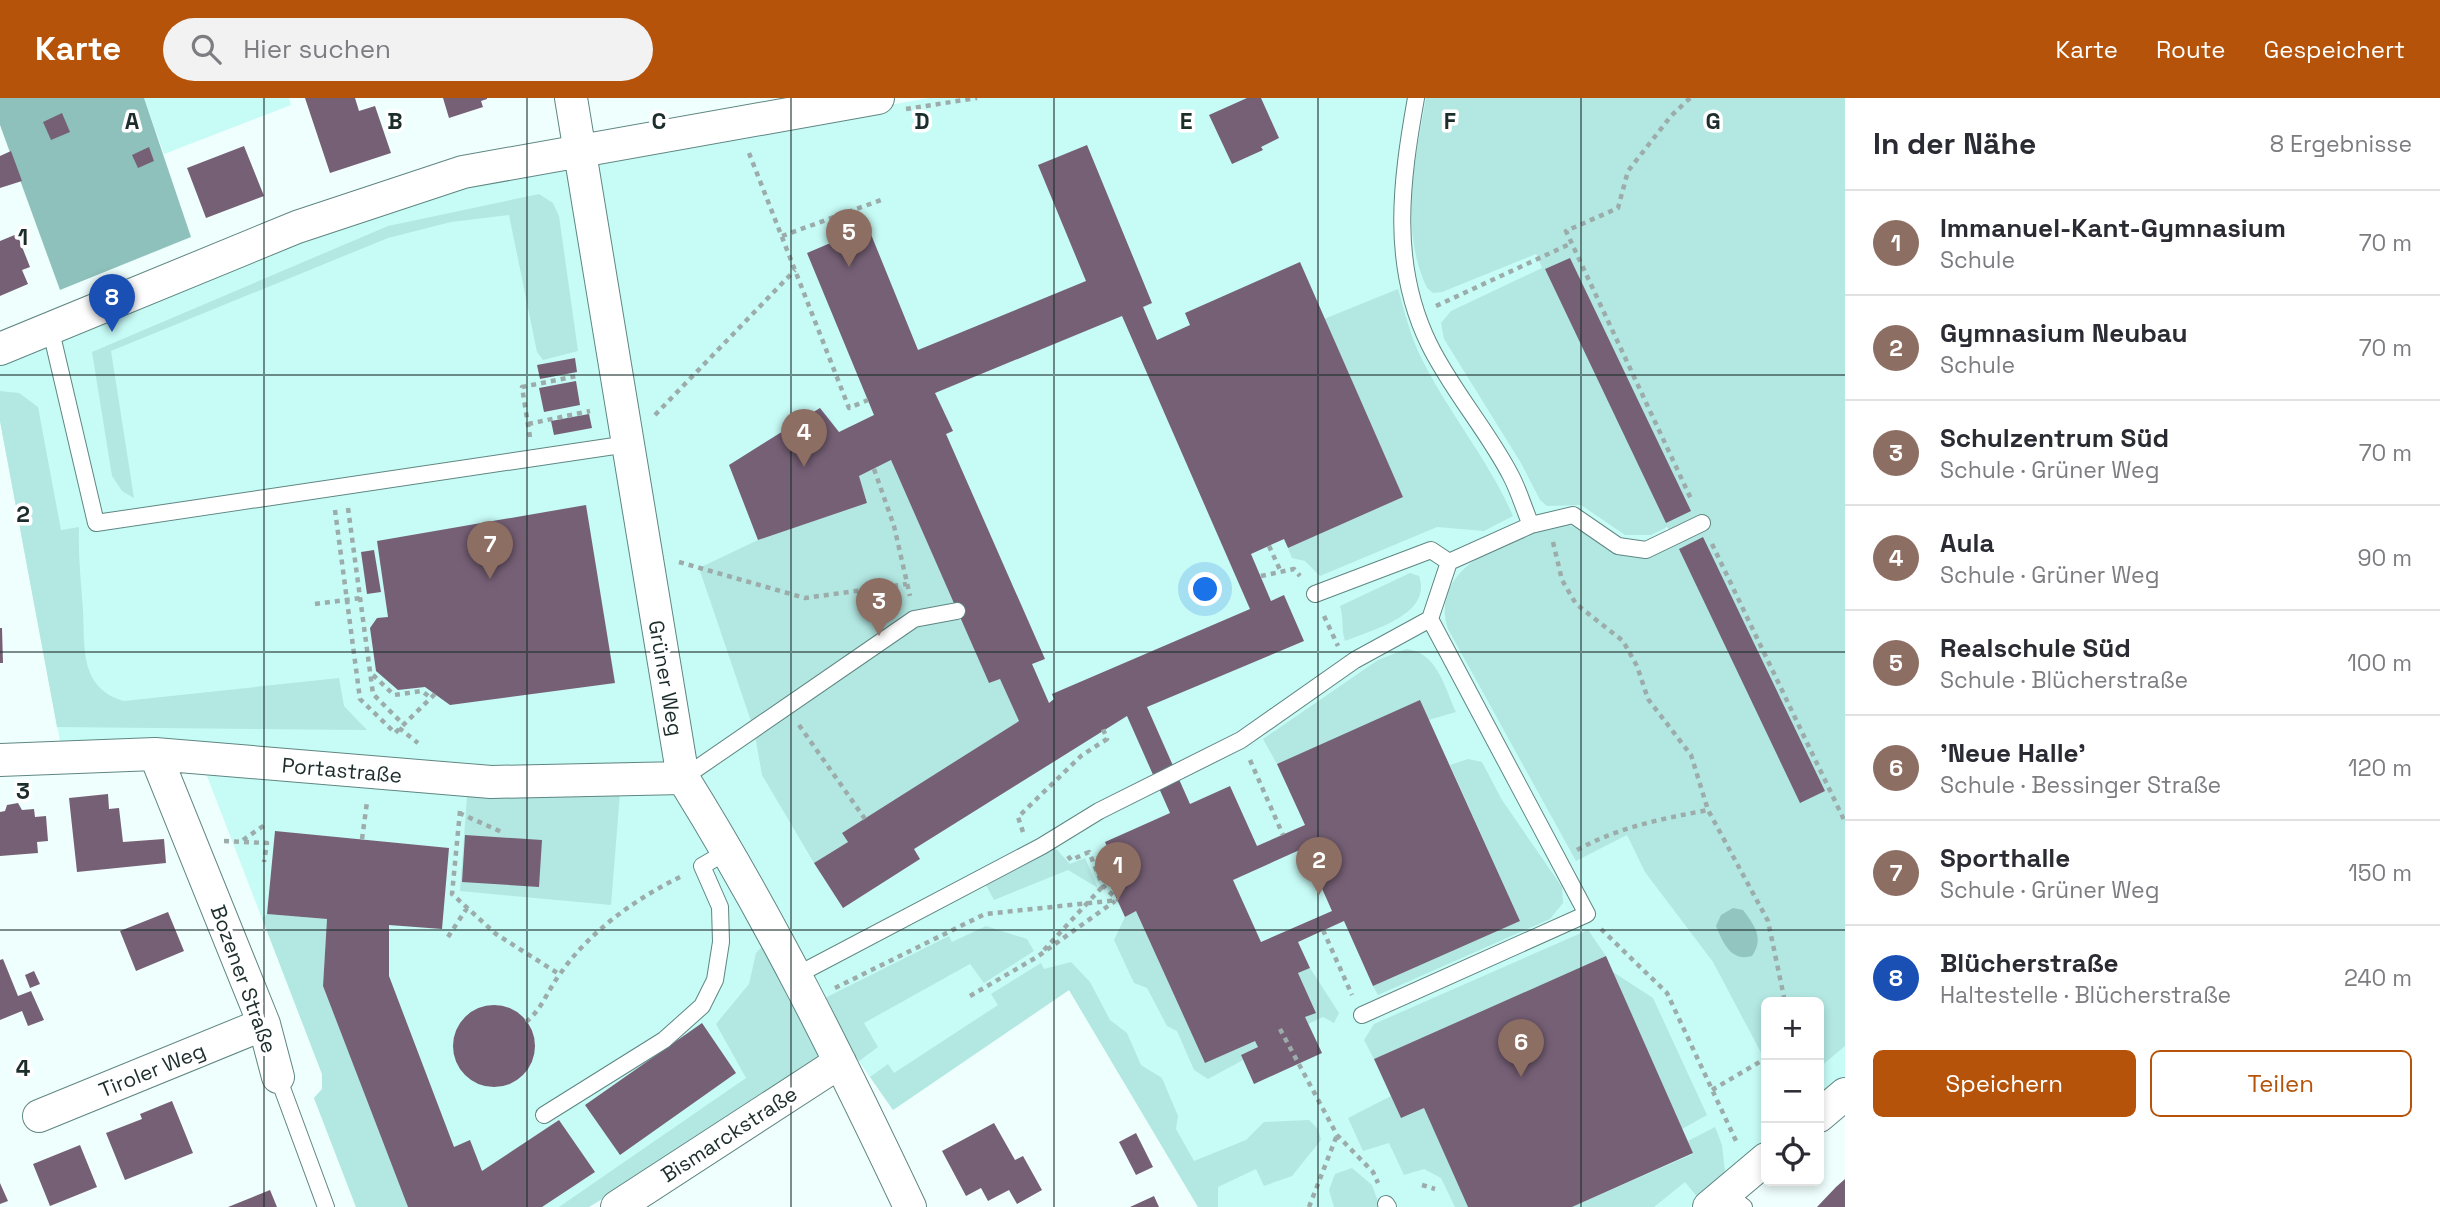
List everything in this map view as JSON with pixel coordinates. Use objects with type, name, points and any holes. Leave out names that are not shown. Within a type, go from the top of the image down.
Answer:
[{"type":"street","name":"Grüner Weg","points":[[571,98],[683,778],[715,858],[797,975],[910,1207]]},
{"type":"street","points":[[0,349],[296,227],[463,172],[578,149],[890,104]]},
{"type":"street","name":"Portastraße","points":[[0,760],[155,754],[491,782],[683,778]]},
{"type":"street","name":"Bozener Straße","points":[[155,754],[264,1024],[278,1077]]},
{"type":"street","name":"Tiroler Weg","points":[[39,1116],[264,1024]]},
{"type":"street","name":"Bismarckstraße","points":[[617,1207],[840,1062]]},
{"type":"street","points":[[1824,1112],[1845,1094]]},
{"type":"street","points":[[1726,1202],[1758,1166]]},
{"type":"lane","points":[[1416,98],[1404,164],[1400,237],[1419,314],[1428,342],[1466,410],[1510,475],[1531,525]]},
{"type":"lane","points":[[50,327],[96,523],[628,444]]},
{"type":"lane","points":[[797,975],[1042,846],[1099,811],[1241,740],[1355,660],[1430,619],[1449,562],[1531,525],[1573,515],[1618,546],[1646,550],[1702,523]]},
{"type":"lane","points":[[1315,594],[1431,550],[1449,562]]},
{"type":"lane","points":[[683,778],[788,709],[914,619],[957,611]]},
{"type":"lane","points":[[1362,1015],[1587,914],[1430,619]]},
{"type":"lane","points":[[544,1115],[664,1041],[702,1006],[715,980],[721,942],[715,858]]},
{"type":"lane","name":"Bozener Straße","points":[[278,1077],[326,1207]]},
{"type":"path","points":[[890,104],[977,98]]},
{"type":"path","points":[[1690,98],[1671,116],[1628,171],[1618,208],[1566,231],[1845,822]]},
{"type":"path","points":[[747,149],[849,408],[868,400]]},
{"type":"path","points":[[782,236],[881,200]]},
{"type":"path","points":[[1419,314],[1572,243]]},
{"type":"path","points":[[628,444],[795,270]]},
{"type":"path","points":[[534,458],[522,387],[577,376]]},
{"type":"path","points":[[528,424],[590,411]]},
{"type":"path","points":[[874,469],[894,526],[914,619]]},
{"type":"path","points":[[332,488],[360,699],[395,733],[433,696],[422,691],[394,695],[372,674]]},
{"type":"path","points":[[349,515],[373,694],[421,745]]},
{"type":"path","points":[[1551,520],[1554,555],[1562,580],[1576,604],[1623,641],[1637,666],[1648,699],[1691,755],[1708,810],[1768,921],[1784,997]]},
{"type":"path","points":[[1269,545],[1281,572]]},
{"type":"path","points":[[646,553],[805,598],[907,584]]},
{"type":"path","points":[[315,604],[361,598]]},
{"type":"path","points":[[1324,614],[1337,646]]},
{"type":"path","points":[[788,709],[865,819]]},
{"type":"path","points":[[1018,817],[1081,756],[1107,739],[1103,729]]},
{"type":"path","points":[[1241,740],[1283,835]]},
{"type":"path","points":[[463,779],[452,894],[496,934],[559,974]]},
{"type":"path","points":[[1558,860],[1608,833],[1645,822],[1708,810]]},
{"type":"path","points":[[459,814],[504,833]]},
{"type":"path","points":[[362,839],[365,821]]},
{"type":"path","points":[[243,841],[265,824]]},
{"type":"path","points":[[192,842],[267,843],[264,862]]},
{"type":"path","points":[[1071,860],[1088,852],[1103,886],[1118,900]]},
{"type":"path","points":[[526,1022],[541,1009],[559,974],[596,934],[644,895],[715,858]]},
{"type":"path","points":[[1037,957],[1103,886]]},
{"type":"path","points":[[855,978],[985,914],[1118,900]]},
{"type":"path","points":[[970,996],[1037,957],[1118,900]]},
{"type":"path","points":[[448,937],[467,908]]},
{"type":"path","points":[[1587,914],[1667,993],[1712,1090],[1758,1166]]},
{"type":"path","points":[[1323,930],[1362,1015]]},
{"type":"path","points":[[1280,1029],[1337,1135],[1373,1172],[1387,1206]]},
{"type":"path","points":[[1712,1090],[1763,1060]]},
{"type":"path","points":[[1309,1207],[1337,1135]]},
{"type":"path","points":[[1422,1185],[1435,1189]]},
{"type":"shaded area","points":[[0,98],[144,98],[191,237],[60,290],[0,125]]},
{"type":"shaded area","points":[[144,98],[289,98],[291,105],[164,154]]},
{"type":"shaded area","points":[[929,98],[1461,98],[1797,803],[1845,952],[1845,1079],[1824,1097],[1824,997],[1761,997],[1761,1150],[1690,1207],[1198,1207],[1069,990],[893,1110],[849,1047],[589,1207],[356,1207],[314,1098],[322,1089],[322,1074],[197,750],[62,752],[0,421],[0,357],[301,235],[465,181]]},
{"type":"shaded area","points":[[1426,98],[1845,98],[1845,1046],[1824,1064],[1824,997],[1761,997],[1761,1053],[1713,962],[1645,872],[1627,835],[1576,861],[1448,629],[1445,606],[1451,586],[1464,569],[1503,544],[1526,535],[1568,524],[1608,548],[1631,556],[1658,553],[1675,545],[1667,527],[1651,535],[1625,535],[1581,505],[1547,506],[1540,500],[1521,463],[1444,339],[1441,323],[1451,311],[1542,268],[1536,254],[1442,292],[1433,293],[1427,288],[1418,265],[1411,218]]},
{"type":"shaded area","points":[[539,194],[553,203],[559,216],[578,351],[543,360],[537,352],[509,215],[451,222],[388,238],[111,351],[134,498],[122,491],[112,476],[92,352],[388,226]]},
{"type":"shaded area","points":[[1398,289],[1418,351],[1513,516],[1484,531],[1437,527],[1320,576],[1305,561],[1292,558],[1288,548],[1403,497],[1324,319]]},
{"type":"shaded area","points":[[0,391],[19,393],[38,407],[61,530],[79,527],[85,652],[87,664],[99,686],[109,695],[124,701],[339,678],[344,706],[367,730],[57,727],[0,421]]},
{"type":"shaded area","points":[[891,460],[989,683],[1000,679],[1019,721],[842,833],[848,842],[814,863],[762,775],[754,730],[699,568],[758,540],[867,503],[859,476]]},
{"type":"shaded area","points":[[1410,573],[1419,576],[1421,590],[1409,611],[1384,626],[1345,641],[1340,606]]},
{"type":"shaded area","points":[[1406,649],[1425,656],[1432,663],[1456,712],[1277,764],[1263,739],[1378,660]]},
{"type":"shaded area","points":[[1468,759],[1482,762],[1502,800],[1562,887],[1563,903],[1550,919],[1378,995],[1373,986],[1520,921],[1450,765]]},
{"type":"shaded area","points":[[468,783],[620,793],[611,905],[460,891]]},
{"type":"shaded area","points":[[1055,848],[1070,864],[1085,858],[1098,888],[1068,870],[994,900],[986,885]]},
{"type":"shaded area","points":[[1733,908],[1743,910],[1756,932],[1756,950],[1752,956],[1733,954],[1725,945],[1716,926],[1721,915]]},
{"type":"shaded area","points":[[1136,911],[1255,1041],[1258,1047],[1241,1055],[1243,1060],[1208,1079],[1194,1070],[1177,1031],[1167,1026],[1147,988],[1134,983],[1114,940],[1125,917]]},
{"type":"shaded area","points":[[267,914],[327,919],[323,986],[408,1207],[356,1207],[314,1098],[322,1089],[322,1074],[262,918]]},
{"type":"shaded area","points":[[986,926],[1027,939],[1034,951],[984,983],[970,964],[864,1023],[878,1047],[859,1061],[817,1002],[949,936],[952,942]]},
{"type":"shaded area","points":[[1588,930],[1606,956],[1374,1059],[1364,1040],[1374,1024]]},
{"type":"shaded area","points":[[765,944],[825,1063],[589,1207],[559,1207],[746,1078],[716,1024],[749,984],[756,953]]},
{"type":"shaded area","points":[[1071,962],[1090,982],[1110,1020],[1127,1033],[1141,1065],[1162,1078],[1178,1116],[1176,1129],[1194,1161],[1246,1140],[1264,1122],[1309,1120],[1318,1129],[1321,1140],[1292,1176],[1264,1186],[1256,1169],[1218,1187],[1218,1207],[1198,1207],[1069,990],[893,1110],[870,1077],[888,1064],[894,1073],[998,1005],[991,994],[1041,963],[1044,969]]},
{"type":"shaded area","points":[[1310,968],[1339,1013],[1334,1023],[1323,1017],[1308,1024],[1305,1017],[1316,1012],[1298,973]]},
{"type":"shaded area","points":[[1613,972],[1653,998],[1707,1115],[1682,1129]]},
{"type":"shaded area","points":[[1391,1096],[1401,1118],[1424,1108],[1468,1207],[1455,1207],[1441,1178],[1424,1169],[1404,1175],[1389,1143],[1363,1151],[1348,1118]]},
{"type":"shaded area","points":[[1715,1127],[1722,1145],[1726,1181],[1699,1199],[1685,1182],[1654,1207],[1572,1207],[1693,1154],[1688,1141]]},
{"type":"shaded area","points":[[1352,1168],[1372,1185],[1380,1207],[1334,1207],[1329,1190],[1335,1174]]},
{"type":"building","points":[[305,98],[355,98],[359,111],[375,106],[391,153],[330,173]]},
{"type":"building","points":[[443,98],[487,99],[481,101],[483,107],[449,118]]},
{"type":"building","points":[[1247,98],[1261,98],[1279,138],[1261,147],[1263,150],[1232,164],[1209,115]]},
{"type":"building","points":[[62,113],[70,132],[51,140],[43,122]]},
{"type":"building","points":[[1087,145],[1152,303],[1143,307],[1157,340],[1190,325],[1185,313],[1300,262],[1403,497],[1288,548],[1284,539],[1251,554],[1271,601],[1284,595],[1304,641],[1147,707],[1190,804],[1230,786],[1257,846],[1305,825],[1277,764],[1420,700],[1520,921],[1373,986],[1344,921],[1298,942],[1310,968],[1298,973],[1316,1013],[1305,1017],[1322,1053],[1254,1084],[1241,1055],[1258,1047],[1255,1041],[1205,1063],[1136,911],[1125,917],[1110,884],[1122,879],[1105,842],[1170,813],[1127,716],[914,849],[920,859],[843,908],[814,863],[848,842],[842,833],[1019,721],[1000,679],[989,683],[891,460],[859,476],[867,503],[758,540],[729,465],[820,408],[839,432],[874,415],[807,253],[868,227],[918,350],[1086,281],[1038,165]],"holes":[[[1122,316],[1250,609],[1052,694],[1054,699],[1049,703],[1032,664],[1045,659],[946,434],[953,431],[935,393]],[[1304,848],[1332,911],[1261,942],[1233,880]]]},
{"type":"building","points":[[244,146],[264,196],[206,218],[187,168]]},
{"type":"building","points":[[149,147],[154,161],[138,168],[132,155]]},
{"type":"building","points":[[11,151],[22,181],[0,188],[0,156]]},
{"type":"building","points":[[17,234],[30,267],[22,270],[28,284],[0,296],[0,241]]},
{"type":"building","points":[[1570,258],[1691,511],[1666,523],[1545,269]]},
{"type":"building","points":[[575,358],[577,372],[540,379],[537,365]]},
{"type":"building","points":[[576,381],[580,405],[544,412],[539,388]]},
{"type":"building","points":[[589,414],[592,428],[554,435],[551,421]]},
{"type":"building","points":[[586,505],[615,683],[450,705],[425,687],[398,690],[376,671],[370,628],[377,618],[388,617],[377,541]]},
{"type":"building","points":[[1703,537],[1825,791],[1800,803],[1679,549]]},
{"type":"building","points":[[374,550],[381,592],[367,594],[361,552]]},
{"type":"building","points":[[2,628],[3,663],[0,663]]},
{"type":"building","points":[[108,794],[109,809],[119,808],[123,842],[164,839],[166,863],[77,872],[69,798]]},
{"type":"building","points":[[18,803],[22,810],[34,809],[35,817],[46,816],[48,841],[37,842],[38,853],[0,856],[0,812],[5,811],[7,805]]},
{"type":"building","points":[[275,831],[449,848],[442,929],[389,925],[389,976],[454,1147],[470,1140],[482,1171],[559,1120],[595,1172],[542,1207],[408,1207],[323,986],[327,919],[267,914]]},
{"type":"building","points":[[465,835],[542,840],[539,887],[462,882]]},
{"type":"building","points":[[168,912],[184,951],[136,971],[120,931]]},
{"type":"building","points":[[1606,956],[1693,1153],[1572,1207],[1468,1207],[1424,1108],[1401,1118],[1374,1059]]},
{"type":"building","points":[[3,959],[18,996],[31,991],[44,1020],[28,1026],[22,1011],[0,1020],[0,960]]},
{"type":"building","points":[[34,971],[40,984],[30,988],[25,975]]},
{"type":"building","points":[[494,1005],[510,1008],[523,1017],[532,1030],[535,1046],[532,1062],[523,1075],[510,1084],[494,1087],[478,1084],[465,1075],[456,1062],[453,1046],[456,1030],[465,1017],[478,1008]]},
{"type":"building","points":[[702,1023],[736,1073],[620,1155],[585,1105]]},
{"type":"building","points":[[172,1101],[193,1153],[125,1180],[106,1133],[142,1119],[140,1114]]},
{"type":"building","points":[[994,1123],[1015,1160],[1023,1156],[1042,1190],[1017,1204],[1009,1190],[988,1201],[981,1188],[966,1196],[942,1151]]},
{"type":"building","points":[[1136,1133],[1153,1167],[1136,1175],[1119,1142]]},
{"type":"building","points":[[80,1145],[97,1187],[50,1206],[33,1164]]},
{"type":"building","points":[[1845,1179],[1845,1207],[1817,1207],[1836,1187]]},
{"type":"building","points":[[0,1183],[8,1201],[0,1204]]},
{"type":"building","points":[[270,1190],[277,1207],[228,1207]]},
{"type":"building","points":[[1154,1196],[1159,1207],[1130,1207]]},
{"type":"place","name":"Realschule Süd","points":[[849,267]]},
{"type":"place","name":"Blücherstraße","points":[[112,332]]},
{"type":"place","name":"Aula","points":[[804,467]]},
{"type":"place","name":"Sporthalle","points":[[490,579]]},
{"type":"place","name":"Schulzentrum Süd","points":[[879,636]]},
{"type":"place","name":"Gymnasium Neubau","points":[[1319,895]]},
{"type":"place","name":"Immanuel-Kant-Gymnasium","points":[[1118,900]]},
{"type":"place","name":"'Neue Halle'","points":[[1521,1077]]}]
